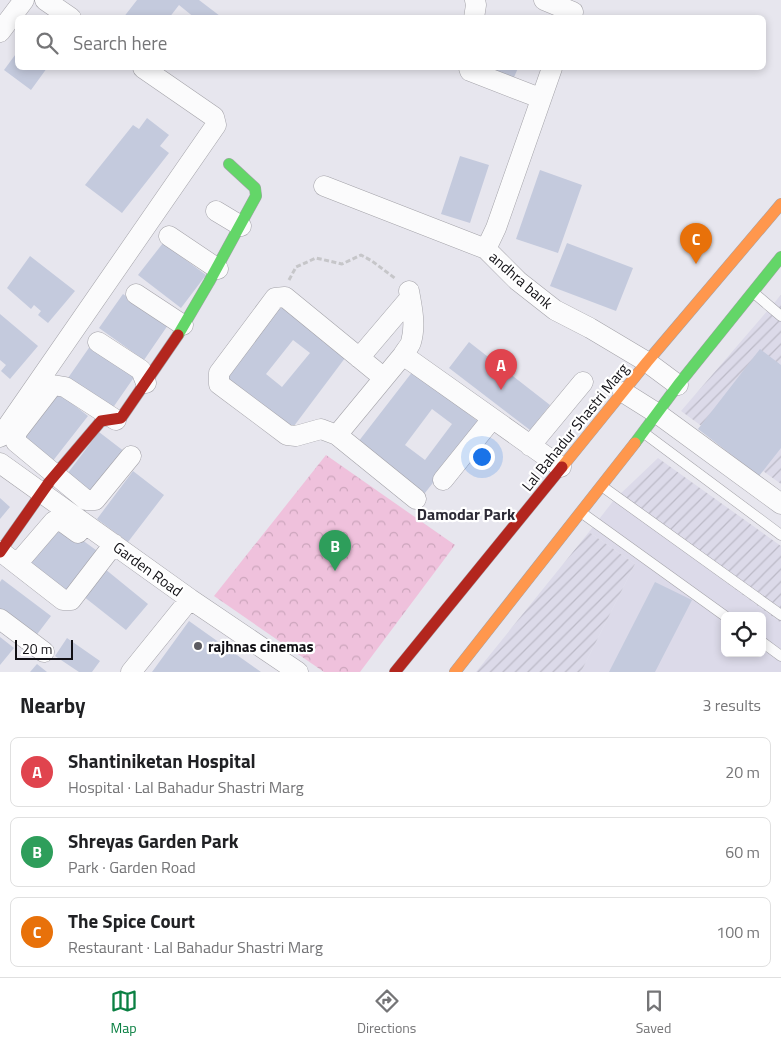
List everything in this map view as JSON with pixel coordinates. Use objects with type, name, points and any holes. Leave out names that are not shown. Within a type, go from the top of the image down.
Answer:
[{"type":"main road","points":[[0,552],[55,475],[101,421],[120,418],[146,384],[218,269],[256,196],[255,188],[229,164]]},
{"type":"main road","name":"Lal Bahadur Shastri Marg","points":[[395,672],[647,362],[781,204]]},
{"type":"main road","points":[[454,672],[658,414],[678,385],[781,257]]},
{"type":"street","points":[[45,0],[66,15]]},
{"type":"street","points":[[474,15],[475,0]]},
{"type":"street","points":[[544,0],[574,10]]},
{"type":"street","points":[[0,32],[15,4]]},
{"type":"street","points":[[0,437],[216,124],[214,117],[146,70]]},
{"type":"street","points":[[470,70],[540,98]]},
{"type":"street","points":[[486,249],[496,228],[551,70]]},
{"type":"street","name":"andhra bank","points":[[324,186],[486,249],[518,281],[555,310],[590,328],[647,362],[678,385]]},
{"type":"street","points":[[216,211],[241,226]]},
{"type":"street","points":[[169,236],[218,269]]},
{"type":"street","points":[[359,358],[409,293]]},
{"type":"street","points":[[337,435],[411,343],[413,325],[409,293]]},
{"type":"street","points":[[136,294],[183,325]]},
{"type":"street","points":[[384,378],[285,297],[275,298],[219,374],[220,384],[287,435],[296,436],[321,429],[337,435],[416,499]]},
{"type":"street","points":[[98,342],[141,370],[146,384]]},
{"type":"street","points":[[403,355],[561,467]]},
{"type":"street","points":[[530,446],[583,382]]},
{"type":"street","points":[[116,420],[65,387],[53,385],[16,433],[16,442],[86,500],[95,500],[131,456]]},
{"type":"street","points":[[623,392],[658,414],[781,504]]},
{"type":"street","points":[[443,480],[492,419]]},
{"type":"street","name":"Garden Road","points":[[0,463],[42,493],[110,549],[190,599],[298,672]]},
{"type":"street","points":[[0,552],[64,600],[71,600],[110,549],[60,520],[54,521],[17,564]]},
{"type":"street","points":[[131,672],[190,599]]},
{"type":"street","points":[[0,619],[44,652]]},
{"type":"lane","points":[[753,292],[781,316]]},
{"type":"lane","points":[[643,432],[781,535]]},
{"type":"lane","points":[[601,485],[781,615]]},
{"type":"lane","points":[[581,512],[721,612]]},
{"type":"lane","points":[[766,645],[781,656]]},
{"type":"path","points":[[285,297],[288,282],[296,268],[316,258],[342,264],[361,255],[372,261],[409,293]]},
{"type":"shaded area","points":[[781,295],[781,484],[681,411]]},
{"type":"shaded area","points":[[658,458],[781,546],[781,623],[614,500]]},
{"type":"shaded area","points":[[614,500],[781,623],[781,672],[581,672],[635,564],[589,532]]},
{"type":"shaded area","points":[[589,532],[635,564],[581,672],[476,672]]},
{"type":"green space","points":[[326,455],[455,545],[360,672],[324,672],[214,596]]},
{"type":"building","points":[[137,0],[199,0],[219,15],[191,15],[179,5],[171,15],[125,15]]},
{"type":"building","points":[[15,55],[15,70],[46,70],[31,90],[4,70]]},
{"type":"building","points":[[483,70],[517,70],[512,82]]},
{"type":"building","points":[[147,118],[169,135],[160,146],[169,153],[122,213],[85,185],[133,125],[139,129]]},
{"type":"building","points":[[460,156],[489,165],[470,223],[441,214]]},
{"type":"building","points":[[540,170],[582,185],[558,253],[516,239]]},
{"type":"building","points":[[163,243],[206,275],[181,308],[138,275]]},
{"type":"building","points":[[567,243],[633,268],[616,311],[550,286]]},
{"type":"building","points":[[30,256],[75,291],[48,323],[38,315],[41,311],[34,305],[31,309],[7,288]]},
{"type":"building","points":[[123,294],[168,325],[144,360],[99,328]]},
{"type":"building","points":[[281,304],[348,354],[291,430],[224,380]],"holes":[[[293,340],[310,353],[282,387],[266,374]]]},
{"type":"building","points":[[0,314],[38,346],[10,379],[1,371],[6,365],[0,360]]},
{"type":"building","points":[[93,342],[137,373],[112,409],[68,378]]},
{"type":"building","points":[[469,342],[550,405],[530,430],[449,368]]},
{"type":"building","points":[[760,349],[781,365],[781,448],[759,476],[698,429]]},
{"type":"building","points":[[413,371],[480,423],[421,498],[355,446]],"holes":[[[432,409],[452,424],[425,460],[405,445]]]},
{"type":"building","points":[[55,390],[88,416],[52,462],[18,436]]},
{"type":"building","points":[[99,432],[125,452],[91,497],[64,478]]},
{"type":"building","points":[[133,471],[164,495],[128,542],[97,519]]},
{"type":"building","points":[[0,498],[10,507],[0,519]]},
{"type":"building","points":[[59,523],[100,553],[67,595],[26,560]]},
{"type":"building","points":[[105,569],[148,604],[126,630],[83,596]]},
{"type":"building","points":[[2,579],[51,616],[35,637],[0,611],[0,582]]},
{"type":"building","points":[[655,582],[692,600],[655,672],[609,672]]},
{"type":"building","name":"rajhnas cinemas","points":[[189,621],[261,672],[152,672]]},
{"type":"building","points":[[0,637],[14,648],[0,665]]},
{"type":"building","points":[[67,638],[100,661],[92,672],[79,672],[55,656]]},
{"type":"building","points":[[37,664],[47,672],[30,672]]},
{"type":"traffic: fast","points":[[178,335],[256,196],[255,188],[229,164]]},
{"type":"traffic: fast","points":[[635,443],[678,385],[781,257]]},
{"type":"traffic: slow","points":[[562,467],[647,362],[781,204]]},
{"type":"traffic: slow","points":[[455,672],[635,443]]},
{"type":"traffic: jam","points":[[0,552],[50,481],[101,421],[121,418],[178,335]]},
{"type":"traffic: jam","points":[[395,672],[562,467]]},
{"type":"place","name":"The Spice Court","points":[[696,264]]},
{"type":"place","name":"Shantiniketan Hospital","points":[[501,390]]},
{"type":"place","name":"Shreyas Garden Park","points":[[335,571]]},
{"type":"place","name":"rajhnas cinemas","points":[[198,646]]},
{"type":"district","name":"Damodar Park","points":[[466,514]]}]
